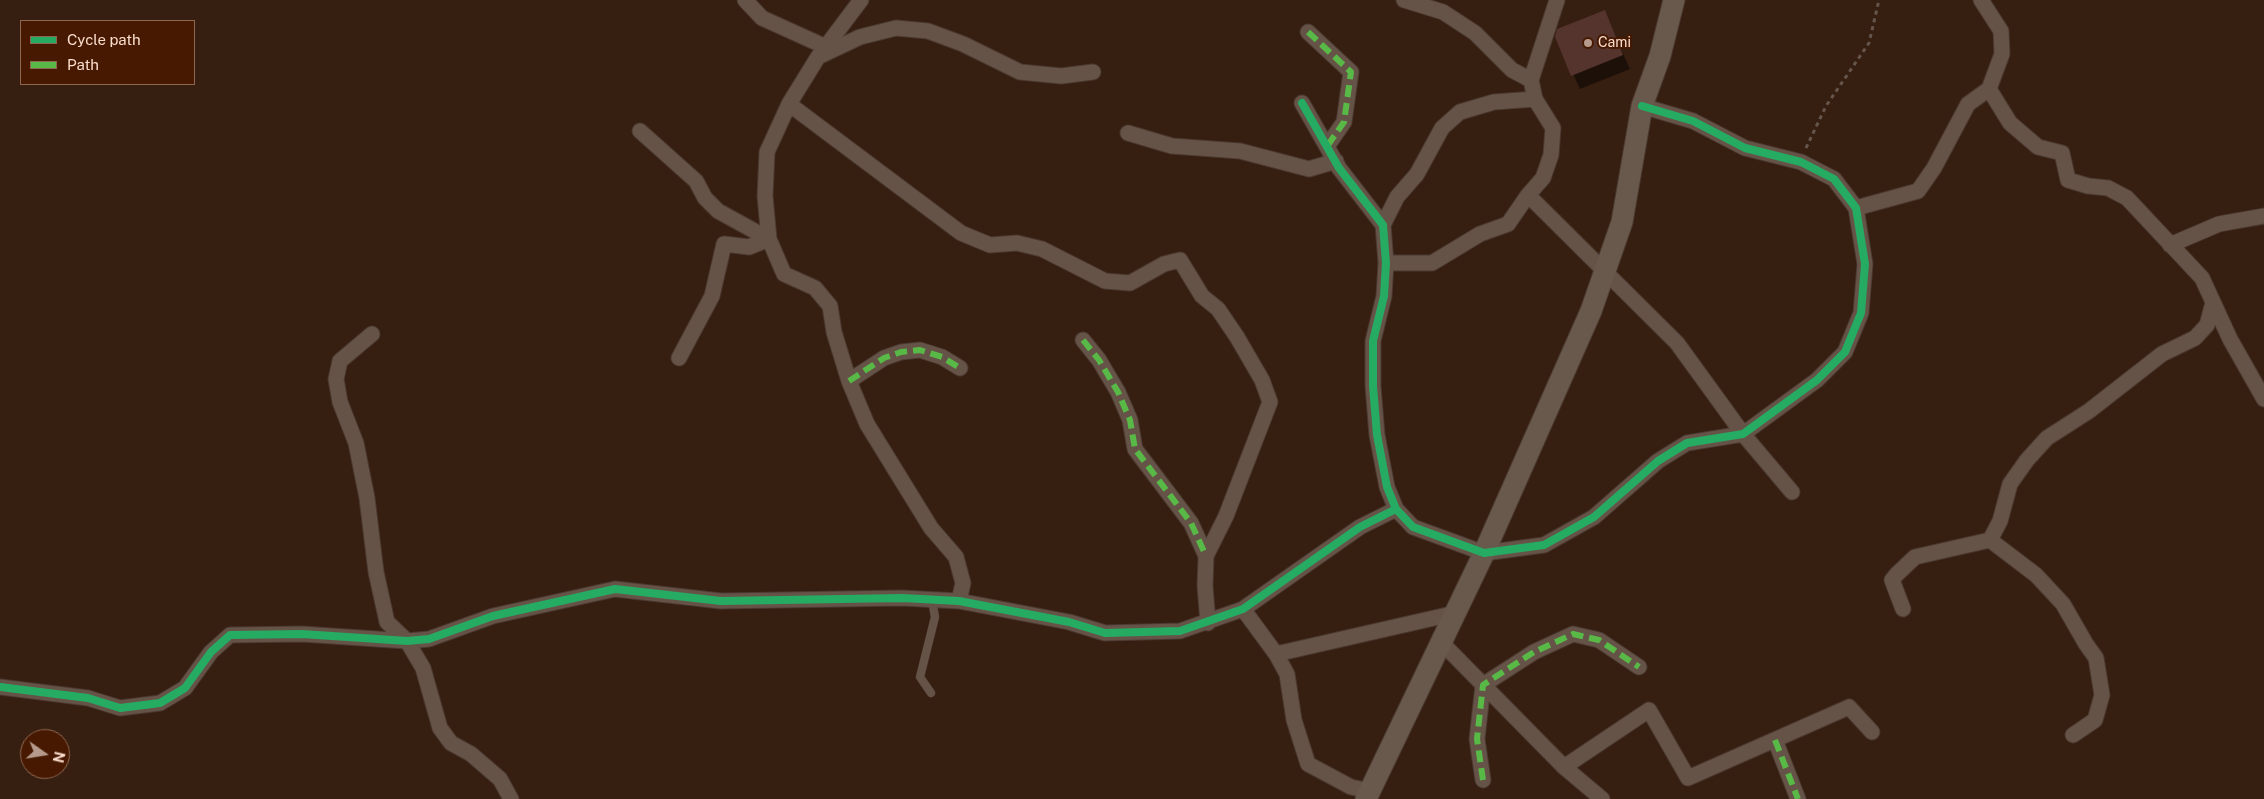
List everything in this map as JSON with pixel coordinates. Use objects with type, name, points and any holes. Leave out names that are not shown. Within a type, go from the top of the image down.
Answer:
[{"type":"street","points":[[746,0],[762,18],[822,52]]},
{"type":"street","points":[[861,0],[822,52],[789,104],[767,152],[765,196],[769,239],[784,274],[815,288],[830,306],[834,332],[849,381],[867,424],[894,471],[931,528],[956,557],[963,583],[959,601]]},
{"type":"street","points":[[1404,0],[1442,12],[1475,33],[1512,70],[1531,80]]},
{"type":"street","points":[[1386,264],[1432,263],[1480,234],[1508,224],[1528,195],[1543,178],[1551,155],[1554,128],[1536,99],[1531,80],[1557,0]]},
{"type":"street","points":[[1243,608],[1288,674],[1294,720],[1308,764],[1368,795],[1484,553],[1592,311],[1604,270],[1622,222],[1642,106],[1660,56],[1674,0]]},
{"type":"street","points":[[1856,208],[1918,191],[1934,168],[1968,104],[1989,89],[2002,54],[2001,31],[1982,0]]},
{"type":"street","points":[[822,52],[860,37],[896,28],[928,31],[963,44],[1020,72],[1061,76],[1093,72]]},
{"type":"street","points":[[1308,32],[1351,72],[1344,122],[1328,145]]},
{"type":"street","points":[[1989,89],[2010,123],[2038,147],[2062,153],[2068,180],[2088,186],[2108,188],[2127,198],[2202,278],[2230,339],[2264,399]]},
{"type":"street","points":[[1536,99],[1494,102],[1460,112],[1442,128],[1417,174],[1397,197],[1383,225],[1386,264],[1384,296],[1373,342],[1373,386],[1377,435],[1387,487],[1396,509],[1413,527],[1484,553],[1544,544],[1594,517],[1658,461],[1687,443],[1743,434],[1817,380],[1845,352],[1860,313],[1865,264],[1856,208],[1834,179],[1801,162],[1745,148],[1693,121],[1642,106]]},
{"type":"street","points":[[1302,103],[1336,161],[1361,198],[1383,225]]},
{"type":"street","points":[[789,104],[961,234],[990,246],[1017,243],[1042,249],[1105,281],[1130,283],[1164,264],[1180,260],[1202,296],[1218,310],[1237,337],[1262,380],[1270,402],[1226,516],[1206,556],[1205,586],[1208,623]]},
{"type":"street","points":[[640,131],[696,181],[705,198],[718,210],[769,239]]},
{"type":"street","points":[[1128,133],[1172,146],[1240,151],[1309,169],[1336,161]]},
{"type":"street","points":[[1528,195],[1677,343],[1743,434],[1792,492]]},
{"type":"street","points":[[2170,244],[2219,224],[2264,216]]},
{"type":"street","points":[[679,358],[712,296],[724,244],[749,248],[769,239]]},
{"type":"street","points":[[1904,609],[1892,580],[1915,558],[1990,540],[2000,521],[2010,484],[2027,460],[2047,438],[2089,411],[2162,354],[2195,338],[2206,325],[2213,303]]},
{"type":"street","points":[[372,334],[340,361],[336,379],[340,402],[356,443],[367,498],[376,572],[387,622],[407,641],[423,668],[440,728],[451,743],[471,754],[500,779],[511,799]]},
{"type":"street","points":[[1083,340],[1099,360],[1118,392],[1130,420],[1135,449],[1191,522],[1206,556]]},
{"type":"street","points":[[849,381],[884,358],[901,352],[920,350],[942,357],[960,368]]},
{"type":"street","points":[[0,687],[88,698],[120,708],[160,702],[184,688],[211,652],[230,635],[302,634],[407,641],[429,639],[493,616],[615,589],[721,601],[959,601],[1069,622],[1104,633],[1180,631],[1208,623],[1243,608],[1360,527],[1396,509]]},
{"type":"street","points":[[1990,540],[2036,575],[2063,604],[2096,658],[2102,695],[2095,720],[2073,735]]},
{"type":"street","points":[[1276,654],[1456,613]]},
{"type":"street","points":[[1483,780],[1476,738],[1483,685],[1534,652],[1573,634],[1599,640],[1639,667]]},
{"type":"street","points":[[1441,642],[1564,767],[1602,799]]},
{"type":"street","points":[[1564,767],[1649,710],[1688,778],[1849,707],[1872,732]]},
{"type":"street","points":[[1774,740],[1798,799]]},
{"type":"lane","points":[[931,693],[920,677],[936,617],[932,600]]},
{"type":"path","points":[[1801,162],[1813,130],[1826,106],[1869,44],[1879,0]]},
{"type":"building","name":"Cami","points":[[1605,10],[1623,55],[1571,76],[1555,37],[1557,29]]},
{"type":"marked path","points":[[1308,32],[1351,72],[1344,122],[1328,145]]},
{"type":"marked path","points":[[1083,340],[1099,360],[1118,392],[1130,420],[1135,449],[1191,523],[1206,556]]},
{"type":"marked path","points":[[849,381],[884,358],[901,352],[920,350],[942,357],[960,368]]},
{"type":"marked path","points":[[1483,780],[1477,739],[1483,685],[1534,652],[1573,634],[1599,640],[1639,667]]},
{"type":"marked path","points":[[1775,740],[1798,799]]},
{"type":"cycle path","points":[[1302,103],[1339,168],[1383,225],[1386,263],[1384,296],[1373,341],[1373,386],[1377,435],[1387,487],[1396,509],[1413,527],[1484,553],[1544,545],[1594,517],[1658,461],[1687,443],[1743,434],[1817,380],[1845,352],[1861,313],[1865,264],[1856,208],[1834,179],[1801,162],[1745,148],[1693,121],[1642,106]]},
{"type":"cycle path","points":[[0,687],[88,698],[120,708],[160,703],[185,688],[211,652],[230,635],[302,634],[407,641],[429,639],[493,616],[615,589],[721,601],[902,598],[959,601],[1069,622],[1105,633],[1180,631],[1243,609],[1360,527],[1396,509]]},
{"type":"place","name":"Cami","points":[[1588,43]]}]
